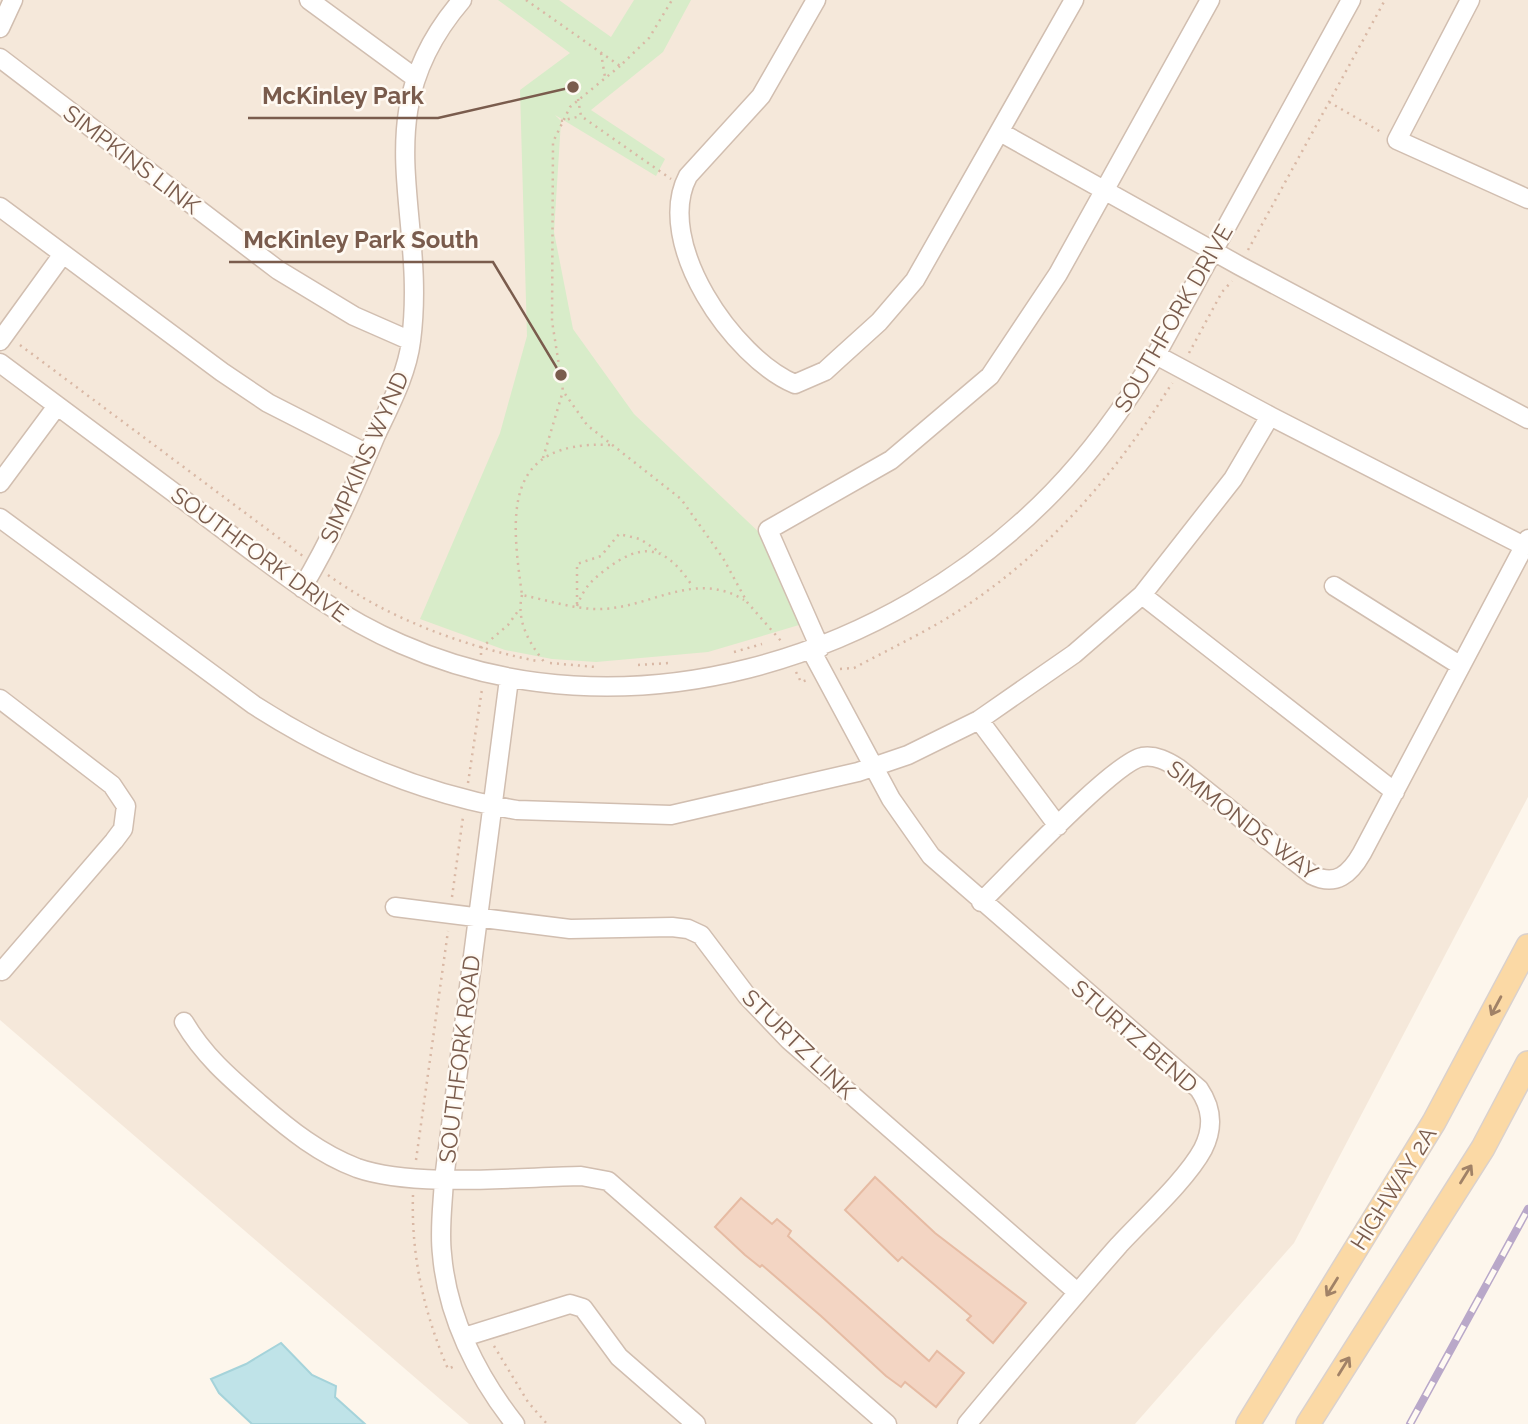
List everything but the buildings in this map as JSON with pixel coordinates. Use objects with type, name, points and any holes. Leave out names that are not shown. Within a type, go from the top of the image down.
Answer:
[{"type":"main road","name":"HIGHWAY 2A","points":[[1248,1424],[1434,1122],[1528,946]]},
{"type":"main road","points":[[1308,1424],[1483,1148],[1528,1063]]},
{"type":"street","points":[[0,28],[13,0]]},
{"type":"street","points":[[309,0],[414,77]]},
{"type":"street","name":"SIMPKINS WYND","points":[[302,588],[399,384],[411,341],[414,261],[404,167],[404,135],[414,77],[439,31],[461,0]]},
{"type":"street","points":[[816,0],[761,96],[688,176],[682,187],[681,222],[687,249],[712,309],[731,336],[749,353],[795,384],[825,371],[898,301],[930,257],[1074,0]]},
{"type":"street","points":[[1104,188],[1210,0]]},
{"type":"street","name":"SOUTHFORK DRIVE","points":[[0,363],[302,588],[358,624],[402,645],[472,670],[509,679],[560,684],[671,682],[758,667],[816,650],[943,582],[1013,528],[1051,494],[1084,457],[1135,389],[1156,355],[1351,0]]},
{"type":"street","points":[[1470,0],[1396,140],[1528,199]]},
{"type":"street","name":"SIMPKINS LINK","points":[[0,58],[278,270],[354,316],[411,341]]},
{"type":"street","points":[[1000,132],[1214,251],[1528,419]]},
{"type":"street","name":"STURTZ BEND","points":[[967,1424],[1077,1292],[1203,1149],[1211,1119],[1209,1103],[1199,1089],[931,856],[905,821],[874,767],[816,650],[811,626],[768,530],[891,460],[990,376],[1058,274],[1104,188]]},
{"type":"street","points":[[0,207],[233,380],[312,427],[368,454]]},
{"type":"street","points":[[2,337],[64,254]]},
{"type":"street","points":[[1156,355],[1270,416],[1526,543]]},
{"type":"street","points":[[0,483],[57,406]]},
{"type":"street","points":[[0,518],[254,705],[294,730],[399,780],[492,806],[517,810],[671,815],[874,767],[908,755],[979,720],[1074,654],[1142,595],[1233,479],[1270,416]]},
{"type":"street","name":"SIMMONDS WAY","points":[[981,902],[1120,768],[1142,757],[1155,757],[1178,768],[1311,875],[1323,881],[1335,881],[1354,867],[1526,543]]},
{"type":"street","points":[[1334,586],[1461,666]]},
{"type":"street","points":[[1142,595],[1395,792]]},
{"type":"street","name":"SOUTHFORK ROAD","points":[[509,679],[443,1179],[443,1265],[450,1297],[464,1337],[490,1389],[515,1424]]},
{"type":"street","points":[[0,699],[112,785],[126,806],[122,829],[114,841],[2,971]]},
{"type":"street","points":[[979,720],[1058,827]]},
{"type":"street","name":"STURTZ LINK","points":[[395,907],[570,929],[672,927],[688,929],[701,935],[747,996],[789,1040],[1077,1292]]},
{"type":"street","points":[[184,1022],[198,1047],[216,1066],[287,1127],[324,1152],[360,1169],[443,1179],[581,1175],[607,1181],[887,1424]]},
{"type":"street","points":[[464,1337],[570,1304],[583,1308],[619,1357],[695,1424]]},
{"type":"path","points":[[526,0],[620,66]]},
{"type":"path","points":[[672,0],[649,38],[620,66],[578,99],[561,121],[553,142],[552,321],[563,391],[578,416],[652,473],[686,505],[723,558],[747,602],[781,639]]},
{"type":"path","points":[[1250,246],[1385,0]]},
{"type":"path","points":[[601,53],[605,78]]},
{"type":"path","points":[[578,99],[581,116],[682,187]]},
{"type":"path","points":[[1328,102],[1396,140]]},
{"type":"path","points":[[561,121],[581,116]]},
{"type":"path","points":[[2,337],[299,554]]},
{"type":"path","points":[[481,648],[508,625],[518,611],[522,595],[514,536],[516,500],[543,458],[563,391]]},
{"type":"path","points":[[543,458],[570,446],[613,445]]},
{"type":"path","points":[[577,606],[578,564],[601,556],[620,534],[640,539],[669,559],[693,587]]},
{"type":"path","points":[[577,606],[583,590],[594,576],[629,553],[653,551],[669,559]]},
{"type":"path","points":[[332,578],[420,625],[481,648],[545,663],[600,667]]},
{"type":"path","points":[[522,595],[604,609],[621,607],[693,587],[723,591],[747,602]]},
{"type":"path","points":[[518,611],[531,646],[545,663]]},
{"type":"path","points":[[726,655],[781,639],[811,626]]},
{"type":"path","points":[[636,666],[673,663]]},
{"type":"path","points":[[416,1157],[447,934]]},
{"type":"path","points":[[413,1197],[412,1230],[422,1294],[431,1327],[448,1369]]},
{"type":"path","points":[[495,1346],[521,1393],[547,1424]]},
{"type":"shaded area","points":[[0,0],[1528,0],[1528,797],[1294,1243],[1135,1424],[469,1424],[0,1020]]},
{"type":"green space","points":[[498,0],[559,0],[611,37],[634,0],[691,0],[663,52],[591,110],[665,159],[656,176],[555,115],[561,121],[554,232],[573,329],[634,414],[763,536],[799,625],[708,652],[596,662],[552,659],[505,650],[420,619],[500,433],[527,336],[520,90],[570,53]]},
{"type":"water","points":[[281,1343],[312,1375],[336,1386],[335,1397],[365,1424],[252,1424],[219,1393],[211,1379],[246,1364]]},
{"type":"railway","points":[[1410,1424],[1528,1209]]},
{"type":"place","name":"McKinley Park","points":[[573,87]]},
{"type":"place","name":"McKinley Park South","points":[[561,375]]}]
